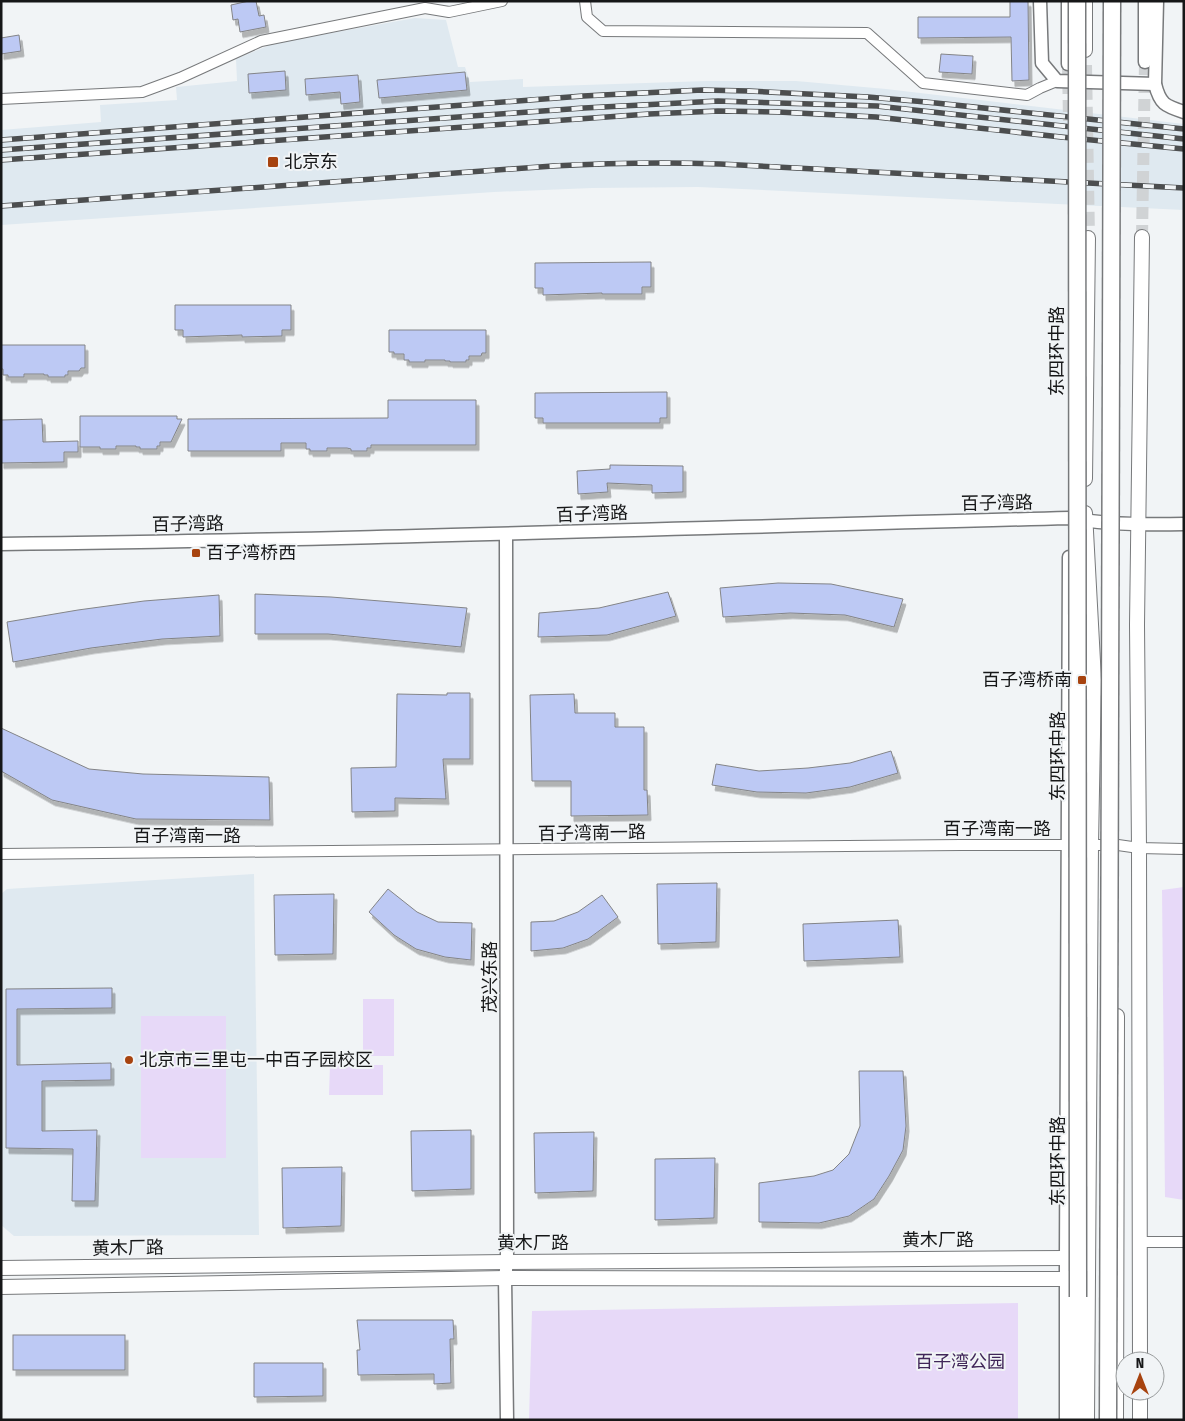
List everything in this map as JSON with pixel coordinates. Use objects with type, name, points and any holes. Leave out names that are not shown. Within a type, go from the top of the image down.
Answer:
[{"type":"highway","name":"东四环中路","points":[[1077,1],[1078,1420]]},
{"type":"highway","points":[[1108,1420],[1112,1]]},
{"type":"main road","points":[[1085,1],[1085,64]]},
{"type":"main road","points":[[1104,63],[1105,1]]},
{"type":"main road","points":[[1140,1351],[1137,635],[1142,237]]},
{"type":"main road","name":"东四环中路","points":[[1086,1420],[1094,680],[1085,521],[1088,238]]},
{"type":"main road","points":[[1110,238],[1118,523],[1116,694],[1118,845],[1116,1420]]},
{"type":"main road","name":"黄木厂路","points":[[1,1268],[1066,1258]]},
{"type":"main road","points":[[1,1287],[505,1278],[1066,1279]]},
{"type":"main road","points":[[1140,1401],[1140,1420]]},
{"type":"street","points":[[1,99],[142,92],[180,78],[261,41],[425,8],[449,12],[502,1]]},
{"type":"street","points":[[585,1],[587,18],[603,30],[866,33],[924,83],[1027,95],[1057,80],[1155,84]]},
{"type":"street","points":[[1040,1],[1042,63],[1057,80]]},
{"type":"street","points":[[1068,1],[1068,64]]},
{"type":"street","points":[[1145,62],[1146,1]]},
{"type":"street","points":[[1157,1],[1155,84],[1158,96],[1168,106],[1184,112]]},
{"type":"street","name":"东四环中路","points":[[1066,1420],[1070,238]]},
{"type":"street","name":"百子湾路","points":[[1,544],[198,542],[506,535],[1070,518],[1138,525],[1184,524]]},
{"type":"street","name":"茂兴东路","points":[[506,535],[507,1262],[505,1278],[507,1420]]},
{"type":"street","name":"百子湾南一路","points":[[1,854],[1068,845],[1118,845],[1139,848],[1184,849]]},
{"type":"street","points":[[1140,1242],[1184,1242]]},
{"type":"shaded area","points":[[415,18],[446,20],[458,67],[465,67],[470,82],[523,79],[523,87],[707,81],[796,81],[886,89],[1184,124],[1184,210],[698,187],[592,188],[494,192],[1,225],[1,130],[101,122],[100,105],[177,100],[176,87],[237,81],[236,59],[275,43]]},
{"type":"shaded area","name":"北京市三里屯一中百子园校区","points":[[254,874],[259,1235],[14,1236],[1,1225],[1,894],[7,889]]},
{"type":"green space","points":[[1184,887],[1184,1200],[1165,1197],[1162,890]]},
{"type":"green space","points":[[363,999],[394,999],[394,1056],[363,1056]]},
{"type":"green space","points":[[141,1016],[226,1016],[226,1158],[141,1158]]},
{"type":"green space","points":[[330,1065],[383,1065],[383,1095],[329,1095]]},
{"type":"green space","name":"百子湾公园","points":[[1018,1303],[1018,1420],[529,1420],[532,1311]]},
{"type":"building","points":[[256,1],[259,16],[264,15],[266,27],[240,32],[238,19],[233,20],[231,5]]},
{"type":"building","points":[[1010,1],[1028,1],[1029,80],[1012,81],[1011,37],[918,38],[918,17],[1010,17]]},
{"type":"building","points":[[19,35],[21,51],[1,54],[1,38]]},
{"type":"building","points":[[941,54],[973,56],[972,74],[939,72]]},
{"type":"building","points":[[285,71],[286,90],[249,93],[248,74]]},
{"type":"building","points":[[465,72],[467,90],[379,98],[377,80]]},
{"type":"building","points":[[358,75],[360,102],[341,104],[340,92],[306,95],[305,79]]},
{"type":"building","points":[[651,262],[651,287],[642,287],[642,294],[543,295],[543,288],[535,288],[535,263]]},
{"type":"building","points":[[175,305],[291,305],[291,330],[282,330],[282,336],[183,337],[183,330],[175,330]]},
{"type":"building","points":[[389,330],[486,330],[486,353],[482,353],[481,356],[469,356],[469,360],[466,360],[466,362],[425,360],[425,362],[409,362],[409,360],[404,360],[404,354],[389,352]]},
{"type":"building","points":[[1,345],[85,345],[85,368],[81,368],[79,371],[68,371],[68,375],[65,375],[65,377],[24,374],[24,377],[8,377],[8,375],[3,375],[3,369],[1,369]]},
{"type":"building","points":[[667,392],[667,418],[660,418],[660,423],[543,423],[543,418],[535,418],[535,393]]},
{"type":"building","points":[[388,400],[476,400],[476,445],[371,445],[371,448],[367,448],[367,451],[327,448],[327,451],[310,451],[310,449],[306,449],[306,443],[281,443],[281,451],[188,451],[188,419],[388,418]]},
{"type":"building","points":[[80,416],[177,416],[177,419],[182,419],[171,442],[160,442],[160,446],[157,446],[157,449],[116,446],[116,449],[100,449],[100,447],[80,447]]},
{"type":"building","points":[[42,419],[43,442],[78,441],[78,452],[64,452],[64,462],[1,463],[1,420]]},
{"type":"building","points":[[610,465],[683,466],[683,492],[652,493],[652,485],[607,483],[608,492],[578,494],[577,471],[610,469]]},
{"type":"building","points":[[778,583],[831,584],[903,599],[894,627],[845,615],[790,613],[723,617],[720,588]]},
{"type":"building","points":[[668,592],[676,616],[607,635],[538,637],[539,613],[599,608]]},
{"type":"building","points":[[255,594],[331,597],[467,608],[461,647],[328,634],[255,634]]},
{"type":"building","points":[[219,595],[220,636],[162,639],[91,648],[13,662],[7,622],[144,601]]},
{"type":"building","points":[[447,693],[470,693],[470,759],[443,759],[446,799],[395,798],[395,811],[352,812],[351,768],[396,767],[397,694],[447,695]]},
{"type":"building","points":[[574,694],[575,713],[615,713],[615,727],[644,727],[644,790],[647,790],[648,815],[571,816],[571,781],[532,781],[530,695]]},
{"type":"building","points":[[1,728],[89,769],[143,774],[269,777],[270,820],[136,819],[52,800],[1,771]]},
{"type":"building","points":[[891,751],[898,773],[850,787],[806,793],[757,792],[712,785],[716,764],[759,771],[808,768],[850,763]]},
{"type":"building","points":[[717,883],[716,942],[658,944],[657,884]]},
{"type":"building","points":[[388,889],[417,912],[438,922],[472,923],[471,960],[445,957],[416,949],[394,935],[369,912]]},
{"type":"building","points":[[334,894],[333,954],[275,955],[274,895]]},
{"type":"building","points":[[602,895],[618,917],[588,939],[563,948],[531,951],[531,922],[554,921],[578,912]]},
{"type":"building","points":[[898,920],[900,957],[804,961],[803,924]]},
{"type":"building","points":[[112,988],[112,1008],[17,1009],[17,1065],[111,1063],[111,1080],[42,1081],[42,1131],[97,1130],[95,1201],[72,1201],[73,1149],[6,1148],[6,989]]},
{"type":"building","points":[[859,1071],[903,1071],[906,1126],[903,1150],[874,1199],[849,1216],[819,1223],[759,1222],[759,1183],[814,1176],[833,1170],[849,1154],[860,1126]]},
{"type":"building","points":[[471,1130],[471,1189],[412,1191],[411,1131]]},
{"type":"building","points":[[594,1132],[593,1191],[535,1193],[534,1133]]},
{"type":"building","points":[[715,1158],[714,1218],[655,1220],[655,1159]]},
{"type":"building","points":[[342,1167],[341,1226],[283,1228],[282,1168]]},
{"type":"building","points":[[357,1320],[453,1320],[454,1339],[450,1339],[451,1383],[434,1384],[434,1374],[358,1375],[357,1350],[360,1350]]},
{"type":"building","points":[[13,1335],[125,1335],[125,1370],[13,1370]]},
{"type":"building","points":[[254,1363],[323,1363],[323,1396],[254,1397]]},
{"type":"tunnel","points":[[1142,237],[1145,62]]},
{"type":"tunnel","points":[[1068,64],[1069,121]]},
{"type":"tunnel","points":[[1085,65],[1088,238]]},
{"type":"railway","points":[[1,140],[583,96],[702,90],[868,97],[1184,129]]},
{"type":"railway","points":[[1,150],[584,108],[718,101],[877,106],[1184,139]]},
{"type":"railway","points":[[1,160],[649,114],[718,111],[876,117],[1184,149]]},
{"type":"railway","points":[[1,206],[553,166],[636,163],[720,164],[1184,188]]},
{"type":"place","name":"北京东","points":[[273,162]]},
{"type":"place","name":"百子湾桥西","points":[[196,553]]},
{"type":"place","name":"百子湾桥南","points":[[1082,680]]},
{"type":"place","name":"北京市三里屯一中百子园校区","points":[[129,1060]]}]
